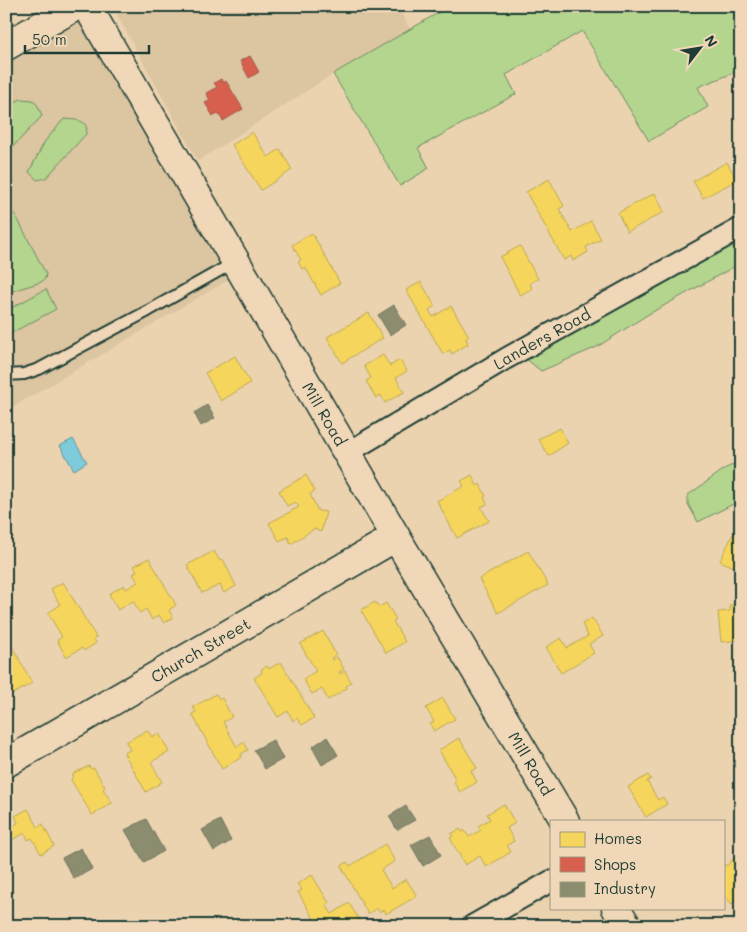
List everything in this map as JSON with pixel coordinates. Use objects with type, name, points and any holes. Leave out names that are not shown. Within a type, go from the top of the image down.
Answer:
[{"type":"street","points":[[6,46],[76,6]]},
{"type":"street","name":"Mill Road","points":[[87,6],[396,537],[564,820]]},
{"type":"street","name":"Landers Road","points":[[347,453],[507,358],[741,228]]},
{"type":"street","name":"Church Street","points":[[6,763],[396,537]]},
{"type":"street","points":[[472,926],[550,881]]},
{"type":"street","points":[[617,910],[627,926]]},
{"type":"lane","points":[[6,375],[24,374],[39,369],[236,262]]},
{"type":"shaded area","points":[[112,6],[397,6],[410,29],[333,74],[198,161]]},
{"type":"shaded area","points":[[79,21],[230,279],[6,411],[6,63]]},
{"type":"green space","points":[[450,6],[741,6],[741,70],[698,87],[708,107],[649,141],[582,31],[506,75],[516,94],[418,148],[429,168],[400,186],[333,74]]},
{"type":"green space","points":[[21,99],[33,100],[42,116],[6,154],[6,106]]},
{"type":"green space","points":[[64,119],[77,120],[84,123],[87,129],[86,134],[46,178],[37,180],[29,172],[45,141]]},
{"type":"green space","points":[[15,214],[46,274],[45,279],[41,282],[6,293],[6,216]]},
{"type":"green space","points":[[741,235],[741,263],[647,315],[597,347],[541,371],[525,358]]},
{"type":"green space","points":[[46,289],[56,309],[6,336],[6,311]]},
{"type":"green space","points":[[741,461],[741,500],[698,522],[688,504],[688,495],[726,468]]},
{"type":"water","points":[[73,439],[87,462],[74,470],[60,446]]},
{"type":"building: Homes","points":[[252,132],[268,157],[280,149],[292,170],[261,190],[232,145]]},
{"type":"building: Homes","points":[[727,162],[737,180],[703,198],[693,181]]},
{"type":"building: Homes","points":[[549,179],[564,206],[559,209],[572,232],[591,221],[601,239],[586,247],[588,252],[573,261],[571,256],[564,260],[526,192]]},
{"type":"building: Homes","points":[[655,193],[664,212],[627,232],[618,213]]},
{"type":"building: Homes","points":[[312,233],[340,283],[321,295],[305,267],[302,269],[298,262],[301,260],[292,245]]},
{"type":"building: Homes","points":[[520,246],[538,279],[530,283],[532,289],[520,295],[500,257]]},
{"type":"building: Homes","points":[[421,282],[435,306],[429,310],[433,317],[451,306],[469,336],[466,338],[468,344],[452,354],[450,350],[443,354],[406,290]]},
{"type":"building: Homes","points":[[369,313],[383,338],[342,363],[327,337]]},
{"type":"building: Homes","points":[[383,355],[390,366],[400,360],[407,371],[396,378],[404,392],[385,403],[381,395],[376,398],[366,381],[371,378],[364,366]]},
{"type":"building: Homes","points":[[235,356],[250,383],[221,401],[205,373]]},
{"type":"building: Homes","points":[[560,428],[568,443],[549,456],[538,439]]},
{"type":"building: Homes","points":[[306,475],[315,491],[310,494],[318,511],[326,512],[321,532],[314,529],[291,544],[288,537],[279,541],[269,523],[299,507],[295,502],[287,506],[279,491]]},
{"type":"building: Homes","points":[[472,475],[477,486],[480,484],[486,496],[484,497],[487,504],[481,507],[489,521],[457,538],[437,501],[464,486],[461,481]]},
{"type":"building: Homes","points":[[733,534],[741,538],[741,570],[720,561]]},
{"type":"building: Homes","points":[[214,551],[220,561],[223,559],[236,586],[224,593],[220,585],[202,593],[187,565]]},
{"type":"building: Homes","points":[[528,551],[548,585],[498,613],[479,579]]},
{"type":"building: Homes","points":[[149,558],[176,605],[169,610],[173,618],[164,623],[159,615],[152,620],[146,609],[140,613],[133,601],[118,610],[109,594],[124,585],[126,589],[138,582],[133,574],[137,571],[134,566]]},
{"type":"building: Homes","points":[[63,582],[96,637],[94,639],[96,643],[84,651],[82,648],[66,657],[57,640],[62,637],[48,613],[60,605],[51,589]]},
{"type":"building: Homes","points":[[375,602],[379,607],[386,603],[396,619],[393,621],[405,642],[386,653],[361,610]]},
{"type":"building: Homes","points":[[741,604],[741,640],[721,642],[718,612],[730,611],[730,605]]},
{"type":"building: Homes","points":[[592,618],[603,636],[589,644],[594,653],[561,673],[546,647],[561,638],[567,648],[588,636],[582,624]]},
{"type":"building: Homes","points":[[323,631],[336,655],[331,658],[332,660],[337,657],[344,669],[339,672],[340,674],[345,671],[351,682],[346,686],[347,688],[328,700],[322,689],[312,694],[303,679],[316,671],[300,644]]},
{"type":"building: Homes","points":[[12,646],[32,683],[6,698],[6,650]]},
{"type":"building: Homes","points":[[281,662],[314,718],[302,725],[297,718],[293,721],[288,711],[278,717],[254,678],[262,673],[261,670],[267,666],[269,669]]},
{"type":"building: Homes","points":[[216,694],[219,699],[222,698],[232,717],[223,722],[237,747],[244,742],[248,750],[241,754],[242,757],[222,769],[192,714],[196,712],[193,707]]},
{"type":"building: Homes","points":[[443,698],[455,719],[434,731],[430,724],[434,722],[426,708]]},
{"type":"building: Homes","points":[[147,730],[152,737],[159,733],[169,752],[151,762],[162,782],[146,792],[124,753],[130,750],[126,742]]},
{"type":"building: Homes","points":[[459,738],[477,768],[471,771],[477,782],[460,792],[454,782],[456,780],[439,750]]},
{"type":"building: Homes","points":[[89,766],[91,769],[94,768],[105,787],[103,789],[112,803],[92,815],[71,780],[74,773]]},
{"type":"building: Homes","points":[[648,775],[651,779],[647,781],[658,800],[663,797],[667,804],[646,817],[628,787]]},
{"type":"building: Homes","points":[[504,804],[515,823],[507,828],[514,841],[507,845],[511,852],[486,867],[480,856],[465,865],[450,838],[453,836],[451,834],[460,829],[462,832],[464,830],[469,837],[481,830],[478,826],[490,819],[487,814]]},
{"type":"building: Homes","points":[[28,809],[38,827],[43,824],[54,846],[41,854],[32,838],[28,840],[25,833],[10,841],[6,835],[6,830],[18,823],[15,816]]},
{"type":"building: Homes","points":[[741,837],[741,848],[736,842]]},
{"type":"building: Homes","points":[[385,844],[395,861],[381,870],[392,888],[406,879],[417,896],[386,914],[384,909],[379,912],[377,908],[368,914],[341,866],[347,862],[350,866]]},
{"type":"building: Homes","points":[[737,854],[741,858],[741,897],[732,904],[724,895],[724,864],[727,866]]},
{"type":"building: Homes","points":[[312,875],[329,903],[326,905],[332,914],[349,903],[363,926],[318,926],[298,892],[302,890],[297,884]]},
{"type":"building: Shops","points":[[250,56],[259,72],[249,78],[240,61]]},
{"type":"building: Shops","points":[[221,79],[223,83],[226,81],[243,109],[223,121],[218,113],[213,116],[205,103],[210,100],[206,93],[217,87],[214,83]]},
{"type":"building: Industry","points":[[394,305],[406,325],[390,335],[378,315]]},
{"type":"building: Industry","points":[[207,405],[215,418],[201,426],[194,413]]},
{"type":"building: Industry","points":[[327,737],[338,755],[322,765],[312,747]]},
{"type":"building: Industry","points":[[273,740],[283,759],[265,769],[254,750]]},
{"type":"building: Industry","points":[[406,806],[415,820],[397,830],[389,816]]},
{"type":"building: Industry","points":[[146,819],[164,851],[144,862],[125,830]]},
{"type":"building: Industry","points":[[220,820],[231,841],[214,851],[202,830]]},
{"type":"building: Industry","points":[[430,835],[441,855],[423,866],[411,845]]},
{"type":"building: Industry","points":[[81,848],[92,869],[74,879],[62,858]]}]
